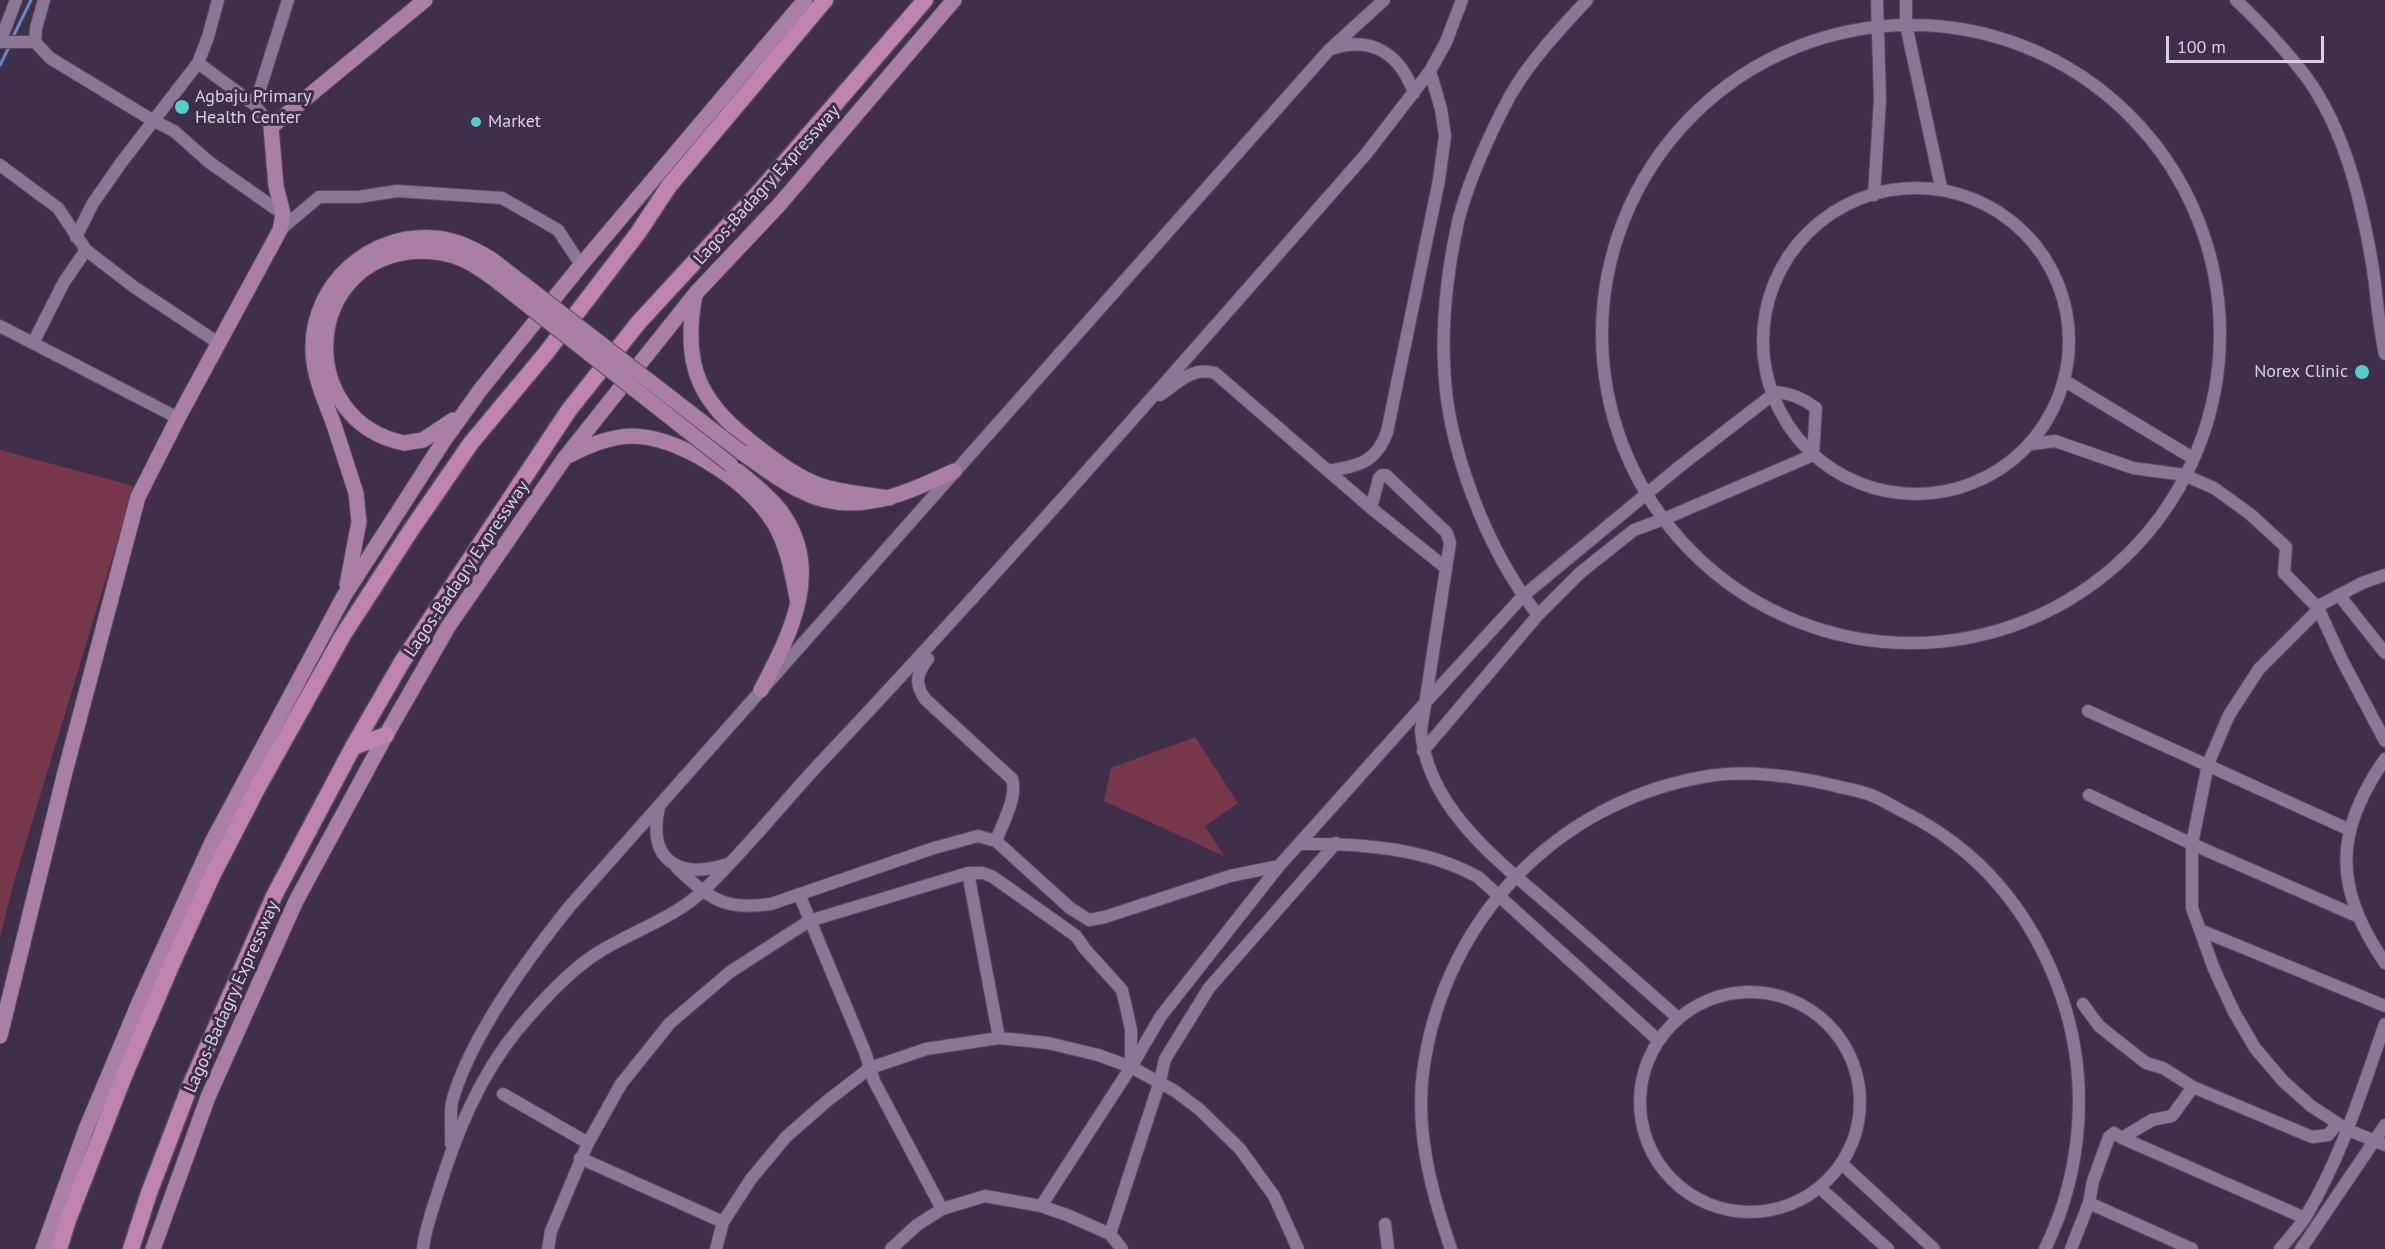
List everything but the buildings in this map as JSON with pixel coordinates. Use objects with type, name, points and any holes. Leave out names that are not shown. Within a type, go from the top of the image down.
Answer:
[{"type":"highway","points":[[59,1249],[124,1076],[180,945],[259,785],[343,635],[471,443],[546,353],[638,233],[669,186],[825,0]]},
{"type":"highway","name":"Lagos-Badagry Expressway","points":[[131,1249],[149,1193],[190,1086],[274,896],[353,747],[402,662],[569,410],[639,322],[760,191],[925,0]]},
{"type":"highway","points":[[353,747],[386,735]]},
{"type":"main road","points":[[0,1036],[119,561],[138,497],[281,222],[271,127],[425,0]]},
{"type":"main road","points":[[43,1249],[95,1107],[141,998],[212,842],[344,596],[462,414],[581,265],[805,0]]},
{"type":"main road","name":"Lagos-Badagry Expressway","points":[[153,1249],[208,1097],[296,901],[386,735],[448,627],[564,459],[696,293],[779,205],[954,0]]},
{"type":"main road","points":[[344,596],[358,529],[358,509],[356,493],[317,378],[313,347],[318,318],[332,286],[345,270],[365,254],[380,246],[420,238],[452,241],[472,248],[491,259],[741,452],[782,481],[816,497],[849,504],[889,498],[954,471]]},
{"type":"main road","points":[[462,414],[423,440],[404,443],[386,438],[363,426],[343,407],[328,374],[325,344],[327,327],[332,310],[342,292],[353,279],[372,264],[401,253],[435,251],[464,260],[497,281],[731,465],[778,508],[790,526],[800,559],[801,582],[790,632],[761,690]]},
{"type":"main road","points":[[696,293],[690,332],[693,366],[710,400],[732,426],[785,468],[807,480],[836,490],[889,498]]},
{"type":"main road","points":[[564,459],[600,442],[630,436],[647,437],[665,442],[709,463],[741,486],[770,517],[789,558],[798,603]]},
{"type":"street","points":[[16,0],[2,42],[35,42]]},
{"type":"street","points":[[44,0],[36,28],[35,42],[50,58],[152,120],[174,130],[281,222],[320,197],[358,197],[397,191],[502,198],[558,230],[581,265]]},
{"type":"street","points":[[76,237],[93,203],[152,120],[198,63],[218,0]]},
{"type":"street","points":[[255,105],[288,0]]},
{"type":"street","points":[[451,1151],[452,1100],[465,1069],[488,1025],[543,940],[761,690],[875,564],[954,471],[1329,50],[1384,0]]},
{"type":"street","points":[[423,1249],[424,1234],[451,1151],[489,1070],[517,1030],[550,993],[595,954],[675,911],[703,892],[950,626],[1366,154],[1430,71],[1446,42],[1462,0]]},
{"type":"street","points":[[1538,615],[1523,596],[1480,513],[1468,483],[1452,427],[1444,364],[1446,294],[1459,220],[1482,155],[1511,94],[1555,34],[1587,0]]},
{"type":"street","points":[[1874,195],[1880,99],[1876,29],[1877,0]]},
{"type":"street","points":[[1906,0],[1906,25],[1941,187]]},
{"type":"street","points":[[2236,0],[2263,26],[2308,79],[2329,116],[2346,155],[2361,207],[2385,354]]},
{"type":"street","points":[[1906,25],[1961,30],[2001,37],[2038,53],[2089,81],[2140,122],[2173,165],[2203,223],[2219,279],[2221,347],[2214,403],[2184,475],[2157,506],[2130,553],[2091,586],[2049,612],[2004,632],[1966,642],[1932,645],[1879,644],[1805,628],[1728,585],[1664,519],[1645,495],[1623,448],[1612,416],[1605,385],[1602,346],[1602,315],[1611,267],[1627,216],[1640,189],[1674,138],[1695,114],[1742,75],[1778,55],[1848,30],[1906,25]]},
{"type":"street","points":[[1329,50],[1353,44],[1364,44],[1384,52],[1402,67],[1414,93]]},
{"type":"street","points":[[198,63],[255,105],[271,127]]},
{"type":"street","points":[[1328,471],[1365,462],[1377,452],[1387,432],[1440,180],[1445,136],[1441,109],[1430,71]]},
{"type":"street","points":[[0,165],[58,208],[86,250],[134,287],[219,344]]},
{"type":"street","points":[[1941,187],[1981,200],[2008,216],[2039,249],[2060,292],[2066,321],[2065,381],[2046,425],[2033,444],[2000,470],[1962,488],[1910,496],[1873,489],[1840,475],[1813,455],[1789,426],[1772,395],[1765,367],[1766,314],[1776,282],[1790,253],[1811,230],[1832,213],[1874,195],[1902,188],[1941,187]]},
{"type":"street","points":[[33,343],[64,282],[86,250]]},
{"type":"street","points":[[0,326],[178,417]]},
{"type":"street","points":[[1142,408],[1189,374],[1206,370],[1215,373],[1371,508],[1446,568]]},
{"type":"street","points":[[2065,381],[2191,457]]},
{"type":"street","points":[[1041,1206],[1131,1067],[1161,1016],[1279,866],[1523,596],[1645,495],[1776,392],[1787,393],[1807,401],[1816,408],[1813,455]]},
{"type":"street","points":[[2033,444],[2055,441],[2133,468],[2184,475],[2214,488],[2250,514],[2286,547],[2284,573],[2318,608],[2342,660],[2385,741]]},
{"type":"street","points":[[1423,751],[1538,615],[1581,572],[1634,530],[1813,455]]},
{"type":"street","points":[[1371,508],[1379,478],[1386,475],[1447,533],[1450,543],[1421,730],[1423,751],[1429,771],[1460,821],[1478,841],[1678,1018]]},
{"type":"street","points":[[2380,1144],[2337,1124],[2311,1106],[2283,1081],[2255,1048],[2234,1012],[2214,969],[2192,908],[2192,844],[2208,764],[2229,716],[2259,669],[2318,608],[2362,583],[2385,575]]},
{"type":"street","points":[[2339,595],[2385,653]]},
{"type":"street","points":[[950,626],[918,671],[918,689],[925,699],[1012,779],[1015,786],[1013,794],[996,841]]},
{"type":"street","points":[[2088,711],[2350,830]]},
{"type":"street","points":[[2385,759],[2365,788],[2350,830],[2346,869],[2357,916],[2385,963]]},
{"type":"street","points":[[1451,1249],[1438,1211],[1428,1165],[1421,1119],[1423,1068],[1432,1021],[1450,972],[1498,895],[1515,875],[1563,834],[1609,807],[1652,789],[1705,776],[1759,775],[1804,778],[1869,794],[1931,826],[1974,858],[2010,897],[2040,943],[2067,1012],[2076,1046],[2079,1084],[2079,1122],[2073,1164],[2064,1200],[2044,1249]]},
{"type":"street","points":[[2089,795],[2192,844],[2357,916]]},
{"type":"street","points":[[659,806],[656,835],[665,856],[703,892],[726,904],[746,907],[771,904],[978,836],[996,841],[1070,908],[1089,920],[1105,917],[1230,876],[1279,866]]},
{"type":"street","points":[[1301,844],[1336,843],[1391,849],[1448,864],[1478,877],[1658,1040]]},
{"type":"street","points":[[1110,1234],[1160,1081],[1165,1059],[1209,988],[1336,843]]},
{"type":"street","points":[[677,868],[700,870],[728,864]]},
{"type":"street","points":[[548,1249],[550,1231],[580,1158],[621,1084],[670,1023],[730,972],[809,921],[968,873],[983,873],[993,877],[1076,936],[1122,990],[1132,1038],[1131,1067]]},
{"type":"street","points":[[968,873],[999,1038]]},
{"type":"street","points":[[799,894],[874,1081],[942,1209]]},
{"type":"street","points":[[2200,930],[2385,1006]]},
{"type":"street","points":[[1747,992],[1769,994],[1791,1000],[1807,1008],[1822,1019],[1844,1045],[1857,1076],[1860,1106],[1856,1131],[1841,1163],[1820,1188],[1804,1198],[1772,1210],[1747,1212],[1723,1210],[1698,1199],[1673,1181],[1652,1154],[1640,1113],[1642,1072],[1658,1040],[1678,1018],[1701,1003],[1726,995],[1747,992]]},
{"type":"street","points":[[2083,1004],[2099,1026],[2146,1063],[2163,1068],[2193,1087],[2312,1137],[2328,1135],[2337,1124]]},
{"type":"street","points":[[2280,1249],[2305,1218],[2332,1167],[2348,1130],[2385,1024]]},
{"type":"street","points":[[716,1249],[723,1222],[751,1179],[786,1137],[826,1101],[870,1068],[926,1050],[999,1038],[1048,1043],[1098,1055],[1160,1081],[1199,1109],[1240,1149],[1274,1196],[1298,1249]]},
{"type":"street","points":[[2122,1138],[2152,1120],[2172,1116],[2193,1087]]},
{"type":"street","points":[[503,1094],[588,1143]]},
{"type":"street","points":[[2301,1249],[2380,1144],[2385,1125]]},
{"type":"street","points":[[2071,1249],[2089,1203],[2093,1181],[2109,1137],[2114,1133],[2305,1218]]},
{"type":"street","points":[[580,1158],[723,1222]]},
{"type":"street","points":[[1841,1163],[1934,1249]]},
{"type":"street","points":[[1820,1188],[1888,1249]]},
{"type":"street","points":[[891,1249],[917,1225],[942,1209],[985,1196],[1041,1206],[1110,1234],[1122,1249]]},
{"type":"street","points":[[2089,1203],[2192,1249]]},
{"type":"street","points":[[1385,1224],[1388,1249]]},
{"type":"shaded area","points":[[0,450],[134,486],[14,882],[0,937]]},
{"type":"shaded area","points":[[1195,737],[1238,803],[1205,826],[1224,856],[1104,801],[1111,768]]},
{"type":"waterway","points":[[12,39],[31,0]]},
{"type":"waterway","points":[[0,65],[10,45]]},
{"type":"place","name":"Agbaju Primary Health Center","points":[[182,107]]},
{"type":"place","name":"Market","points":[[476,122]]},
{"type":"place","name":"Norex Clinic","points":[[2362,372]]}]
